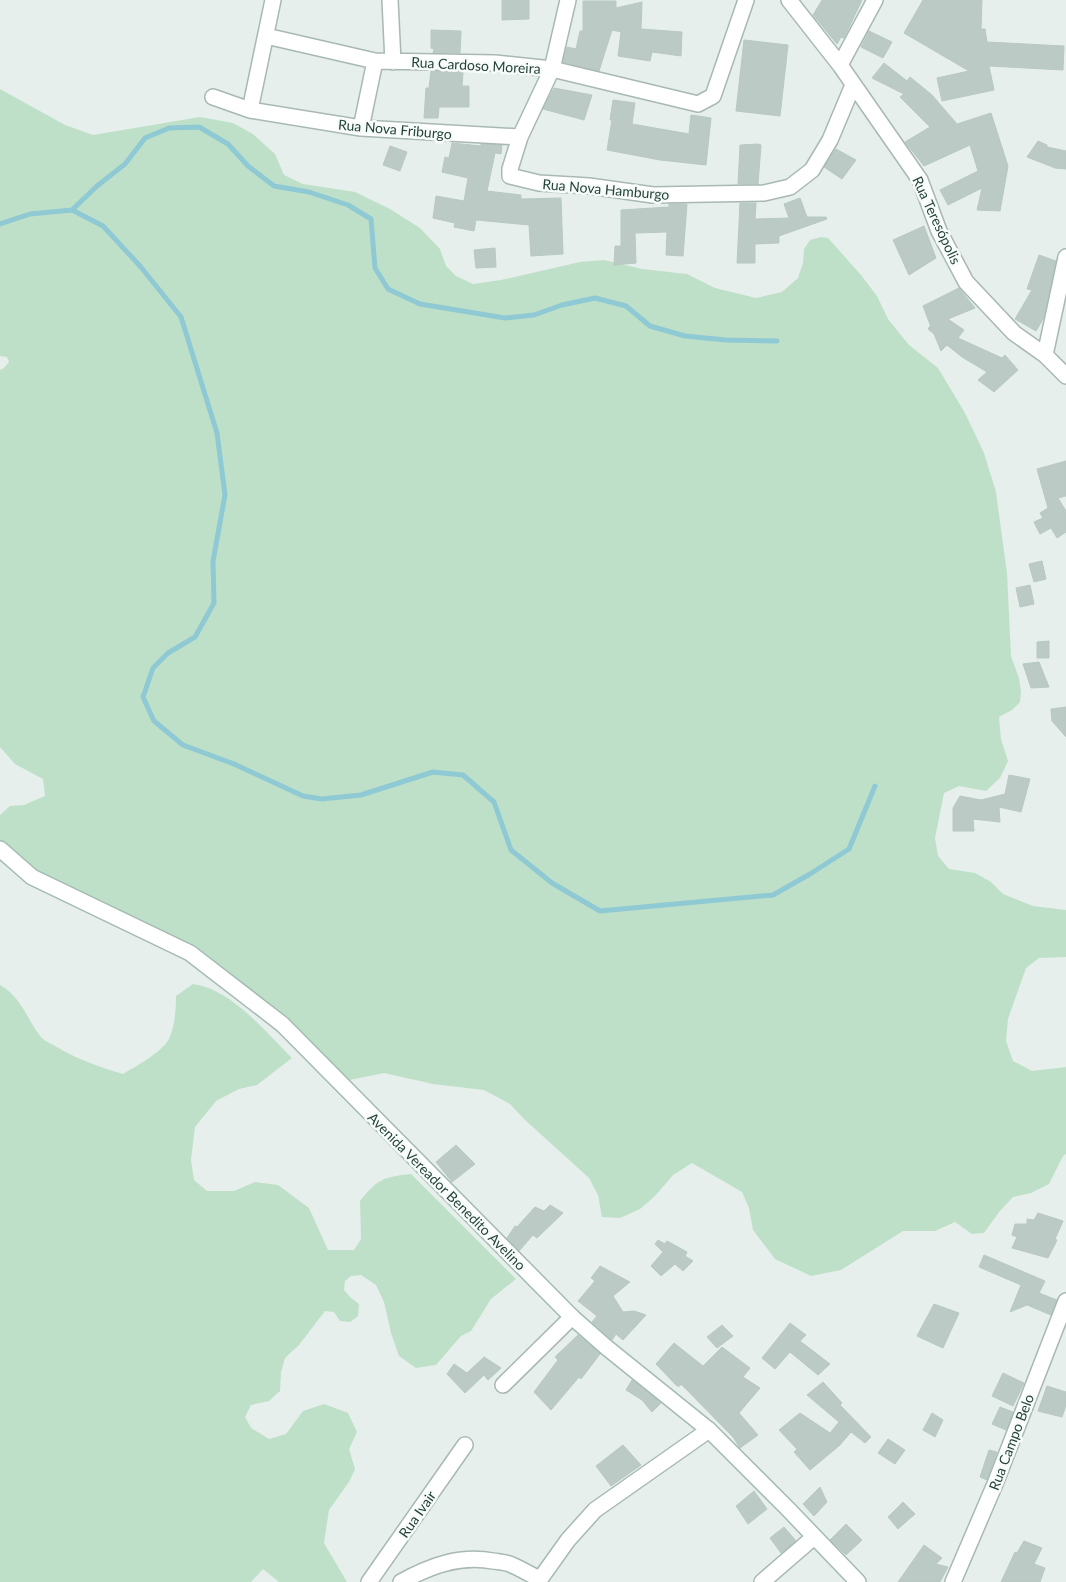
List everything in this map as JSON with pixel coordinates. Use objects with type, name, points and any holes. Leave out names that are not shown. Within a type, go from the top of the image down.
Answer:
[{"type":"street","points":[[250,110],[273,0]]},
{"type":"street","points":[[390,0],[393,62]]},
{"type":"street","points":[[520,137],[552,69],[568,0]]},
{"type":"street","name":"Rua Cardoso Moreira","points":[[266,36],[375,61],[494,63],[552,69],[698,104],[713,96],[746,0]]},
{"type":"street","name":"Rua Teresópolis","points":[[790,0],[840,65],[920,180],[939,231],[966,282],[1014,333],[1045,355],[1066,376]]},
{"type":"street","points":[[840,65],[875,0]]},
{"type":"street","points":[[361,128],[375,61]]},
{"type":"street","name":"Rua Nova Hamburgo","points":[[520,137],[510,169],[510,176],[539,183],[589,186],[653,195],[764,193],[790,187],[812,170],[830,140],[853,85]]},
{"type":"street","name":"Rua Nova Friburgo","points":[[213,97],[250,110],[361,128],[520,137]]},
{"type":"street","points":[[1045,355],[1066,257]]},
{"type":"street","name":"Avenida Vereador Benedito Avelino","points":[[0,849],[32,877],[190,953],[282,1024],[572,1317],[606,1347],[709,1430],[858,1582]]},
{"type":"street","name":"Rua Campo Belo","points":[[954,1582],[995,1484],[1066,1301]]},
{"type":"street","points":[[503,1385],[572,1317]]},
{"type":"street","points":[[401,1582],[422,1570],[461,1560],[486,1560],[510,1564],[539,1580],[568,1540],[595,1510],[709,1430]]},
{"type":"street","name":"Rua Ivair","points":[[369,1582],[464,1445]]},
{"type":"street","points":[[762,1582],[814,1537]]},
{"type":"green space","points":[[0,89],[65,125],[93,135],[200,117],[233,123],[253,134],[275,154],[284,175],[303,184],[355,192],[390,209],[420,228],[440,249],[446,266],[456,276],[473,284],[501,280],[580,262],[604,260],[642,269],[687,274],[715,288],[756,298],[782,292],[798,278],[803,263],[804,249],[810,240],[821,237],[828,238],[877,296],[888,319],[909,345],[938,368],[965,413],[984,453],[996,492],[1007,573],[1011,656],[1019,678],[1020,702],[1012,710],[999,717],[1001,739],[1008,761],[1000,778],[986,791],[959,786],[944,793],[935,838],[938,856],[949,869],[975,873],[991,882],[1003,894],[1033,906],[1066,910],[1066,957],[1039,958],[1026,968],[1008,1019],[1006,1041],[1013,1061],[1032,1071],[1066,1067],[1066,1154],[1063,1156],[1049,1184],[1031,1193],[1013,1197],[984,1233],[972,1234],[955,1222],[935,1231],[903,1231],[841,1270],[811,1276],[775,1259],[753,1230],[749,1208],[742,1192],[692,1163],[673,1175],[655,1196],[640,1209],[620,1218],[602,1217],[598,1195],[589,1178],[510,1104],[484,1090],[433,1084],[384,1073],[340,1082],[190,953],[32,877],[0,849],[0,815],[10,806],[24,805],[45,796],[43,779],[15,764],[0,747],[0,370],[9,362],[7,357],[0,356]]},
{"type":"green space","points":[[193,984],[221,994],[234,1003],[259,1024],[292,1058],[257,1085],[239,1089],[216,1101],[195,1127],[191,1160],[194,1180],[207,1191],[234,1191],[255,1182],[278,1185],[309,1208],[328,1250],[354,1250],[361,1239],[360,1201],[382,1180],[411,1174],[516,1279],[491,1299],[471,1331],[461,1336],[436,1365],[416,1368],[399,1356],[391,1333],[384,1302],[376,1285],[361,1275],[351,1276],[345,1281],[344,1290],[359,1304],[358,1316],[350,1322],[340,1321],[334,1312],[325,1311],[299,1345],[285,1358],[281,1372],[280,1391],[269,1401],[251,1405],[245,1417],[251,1428],[269,1439],[286,1434],[303,1411],[324,1404],[348,1413],[357,1432],[349,1449],[355,1469],[349,1482],[329,1510],[324,1543],[347,1582],[279,1582],[263,1569],[251,1582],[0,1582],[0,985],[18,1001],[43,1039],[80,1059],[123,1074],[148,1059],[169,1039],[173,1029],[176,996]]},
{"type":"building","points":[[502,0],[529,0],[529,19],[502,20]]},
{"type":"building","points":[[822,0],[862,0],[844,38],[841,37],[837,44],[813,15]]},
{"type":"building","points":[[923,0],[982,0],[981,29],[985,29],[987,42],[1064,46],[1063,70],[989,66],[994,90],[942,101],[937,78],[969,71],[904,33]]},
{"type":"building","points":[[583,1],[616,1],[616,8],[642,2],[641,29],[682,32],[681,56],[652,52],[650,61],[618,56],[621,32],[612,30],[599,71],[563,62],[567,47],[576,49],[580,31],[583,31]]},
{"type":"building","points":[[431,30],[461,31],[460,53],[433,53],[434,49],[431,48]]},
{"type":"building","points":[[869,31],[892,42],[883,58],[861,47]]},
{"type":"building","points":[[744,40],[788,45],[780,116],[736,111]]},
{"type":"building","points":[[884,63],[907,81],[910,77],[932,95],[957,124],[991,113],[1008,166],[1000,211],[977,210],[982,188],[948,205],[940,190],[978,171],[970,145],[924,166],[905,142],[930,127],[900,97],[904,94],[872,78]]},
{"type":"building","points":[[431,71],[463,72],[462,86],[469,86],[469,107],[439,107],[438,118],[424,118],[426,88],[429,88]]},
{"type":"building","points":[[554,88],[592,95],[584,120],[543,109]]},
{"type":"building","points":[[613,100],[635,103],[632,124],[689,134],[691,115],[711,118],[706,165],[660,160],[607,150]]},
{"type":"building","points":[[1038,141],[1047,145],[1047,147],[1066,151],[1066,169],[1055,168],[1027,157]]},
{"type":"building","points":[[452,143],[481,146],[481,144],[502,145],[501,154],[495,153],[487,191],[521,195],[521,199],[561,198],[563,254],[531,256],[529,225],[476,220],[474,231],[454,227],[455,223],[433,218],[436,196],[464,201],[468,178],[442,172],[445,157],[449,158]]},
{"type":"building","points":[[740,145],[761,145],[758,184],[738,184]]},
{"type":"building","points":[[390,146],[407,152],[400,171],[383,165]]},
{"type":"building","points":[[836,149],[856,160],[842,179],[824,167]]},
{"type":"building","points":[[800,198],[807,217],[826,217],[827,219],[779,236],[779,243],[755,244],[755,263],[737,263],[740,203],[756,203],[755,219],[789,218],[784,204]]},
{"type":"building","points":[[669,204],[687,204],[683,256],[666,255],[667,232],[635,233],[636,263],[614,265],[615,246],[621,246],[621,210],[669,207]]},
{"type":"building","points":[[924,226],[936,258],[909,275],[893,240]]},
{"type":"building","points":[[495,248],[496,267],[476,268],[474,250]]},
{"type":"building","points":[[1039,255],[1056,261],[1043,319],[1036,331],[1015,319],[1032,290],[1027,289]]},
{"type":"building","points":[[959,288],[975,308],[948,319],[964,330],[958,338],[1002,358],[1005,355],[1018,370],[994,392],[978,380],[987,372],[962,357],[947,345],[941,351],[934,334],[928,329],[931,327],[923,306]]},
{"type":"building","points":[[1066,461],[1066,496],[1058,498],[1066,511],[1066,532],[1057,538],[1051,528],[1040,534],[1034,522],[1043,518],[1040,513],[1048,508],[1037,469]]},
{"type":"building","points":[[1042,561],[1046,579],[1034,582],[1029,564]]},
{"type":"building","points":[[1030,585],[1034,604],[1020,607],[1016,588]]},
{"type":"building","points":[[1049,641],[1049,658],[1037,658],[1037,642]]},
{"type":"building","points":[[1039,662],[1049,687],[1031,688],[1023,664]]},
{"type":"building","points":[[1066,707],[1066,737],[1052,721],[1051,709]]},
{"type":"building","points":[[1009,775],[1030,779],[1021,812],[999,807],[1000,822],[973,819],[974,831],[953,831],[953,808],[960,796],[981,800],[1005,794]]},
{"type":"building","points":[[456,1145],[475,1164],[452,1182],[436,1162]]},
{"type":"building","points":[[550,1205],[563,1213],[537,1238],[533,1235],[519,1251],[507,1238],[515,1226],[517,1227],[535,1207],[544,1211]]},
{"type":"building","points":[[1038,1213],[1063,1221],[1055,1239],[1057,1240],[1048,1258],[1012,1248],[1017,1237],[1012,1235],[1015,1224],[1027,1224],[1027,1219],[1034,1220]]},
{"type":"building","points":[[658,1240],[665,1244],[667,1241],[687,1252],[685,1256],[693,1261],[683,1271],[675,1264],[661,1276],[651,1266],[663,1252],[655,1244]]},
{"type":"building","points":[[984,1255],[1045,1281],[1039,1293],[1057,1300],[1051,1315],[1027,1305],[1010,1312],[1021,1285],[979,1267]]},
{"type":"building","points":[[600,1266],[630,1282],[613,1296],[623,1312],[634,1311],[646,1315],[623,1340],[616,1334],[612,1340],[592,1322],[597,1316],[578,1301],[595,1281],[591,1278]]},
{"type":"building","points":[[934,1304],[959,1313],[943,1348],[917,1336]]},
{"type":"building","points":[[790,1323],[806,1335],[800,1341],[830,1364],[818,1375],[790,1352],[775,1369],[762,1358]]},
{"type":"building","points":[[722,1325],[733,1336],[717,1348],[707,1337]]},
{"type":"building","points":[[578,1335],[600,1354],[581,1379],[579,1377],[551,1410],[534,1392],[558,1360],[555,1357]]},
{"type":"building","points":[[674,1343],[703,1366],[722,1347],[750,1368],[743,1377],[760,1388],[739,1413],[758,1435],[740,1448],[733,1437],[681,1384],[677,1386],[656,1364]]},
{"type":"building","points":[[484,1357],[501,1368],[488,1380],[484,1375],[465,1393],[447,1374],[454,1364],[467,1373]]},
{"type":"building","points":[[1003,1373],[1024,1383],[1013,1406],[992,1396]]},
{"type":"building","points":[[632,1380],[661,1403],[652,1412],[642,1400],[626,1390]]},
{"type":"building","points":[[823,1382],[842,1403],[840,1405],[871,1437],[865,1443],[851,1432],[840,1445],[810,1470],[794,1452],[797,1449],[779,1430],[800,1413],[830,1433],[839,1422],[807,1395]]},
{"type":"building","points":[[1047,1386],[1066,1392],[1066,1405],[1062,1417],[1038,1411]]},
{"type":"building","points":[[1000,1407],[1013,1412],[1006,1430],[992,1424]]},
{"type":"building","points":[[932,1413],[943,1420],[935,1437],[923,1430]]},
{"type":"building","points":[[888,1439],[905,1450],[895,1464],[878,1453]]},
{"type":"building","points":[[623,1445],[641,1465],[611,1486],[596,1466]]},
{"type":"building","points":[[989,1450],[997,1452],[987,1480],[980,1477]]},
{"type":"building","points":[[820,1487],[827,1502],[814,1516],[803,1504]]},
{"type":"building","points":[[754,1491],[767,1509],[748,1524],[736,1506]]},
{"type":"building","points":[[903,1502],[915,1514],[898,1529],[888,1517]]},
{"type":"building","points":[[846,1524],[862,1540],[846,1555],[830,1540]]},
{"type":"building","points":[[784,1527],[796,1541],[781,1553],[770,1538]]},
{"type":"building","points":[[1024,1541],[1042,1548],[1034,1564],[1045,1568],[1040,1582],[1001,1582],[1015,1552],[1017,1553]]},
{"type":"building","points":[[924,1545],[942,1558],[936,1564],[948,1567],[940,1582],[898,1582]]},
{"type":"waterway","points":[[72,210],[97,186],[125,164],[145,138],[169,128],[199,127],[228,144],[248,166],[274,186],[309,192],[348,205],[371,219],[375,268],[388,289],[420,304],[505,318],[534,315],[562,305],[595,298],[626,306],[650,326],[685,336],[726,340],[777,341]]},
{"type":"waterway","points":[[0,224],[30,214],[72,210],[103,226],[140,266],[181,317],[217,433],[225,495],[213,561],[214,603],[195,637],[168,653],[153,668],[143,697],[154,721],[183,745],[234,764],[303,796],[322,799],[361,795],[433,772],[463,775],[494,802],[511,850],[552,883],[600,911],[773,895],[849,849],[875,786]]}]
